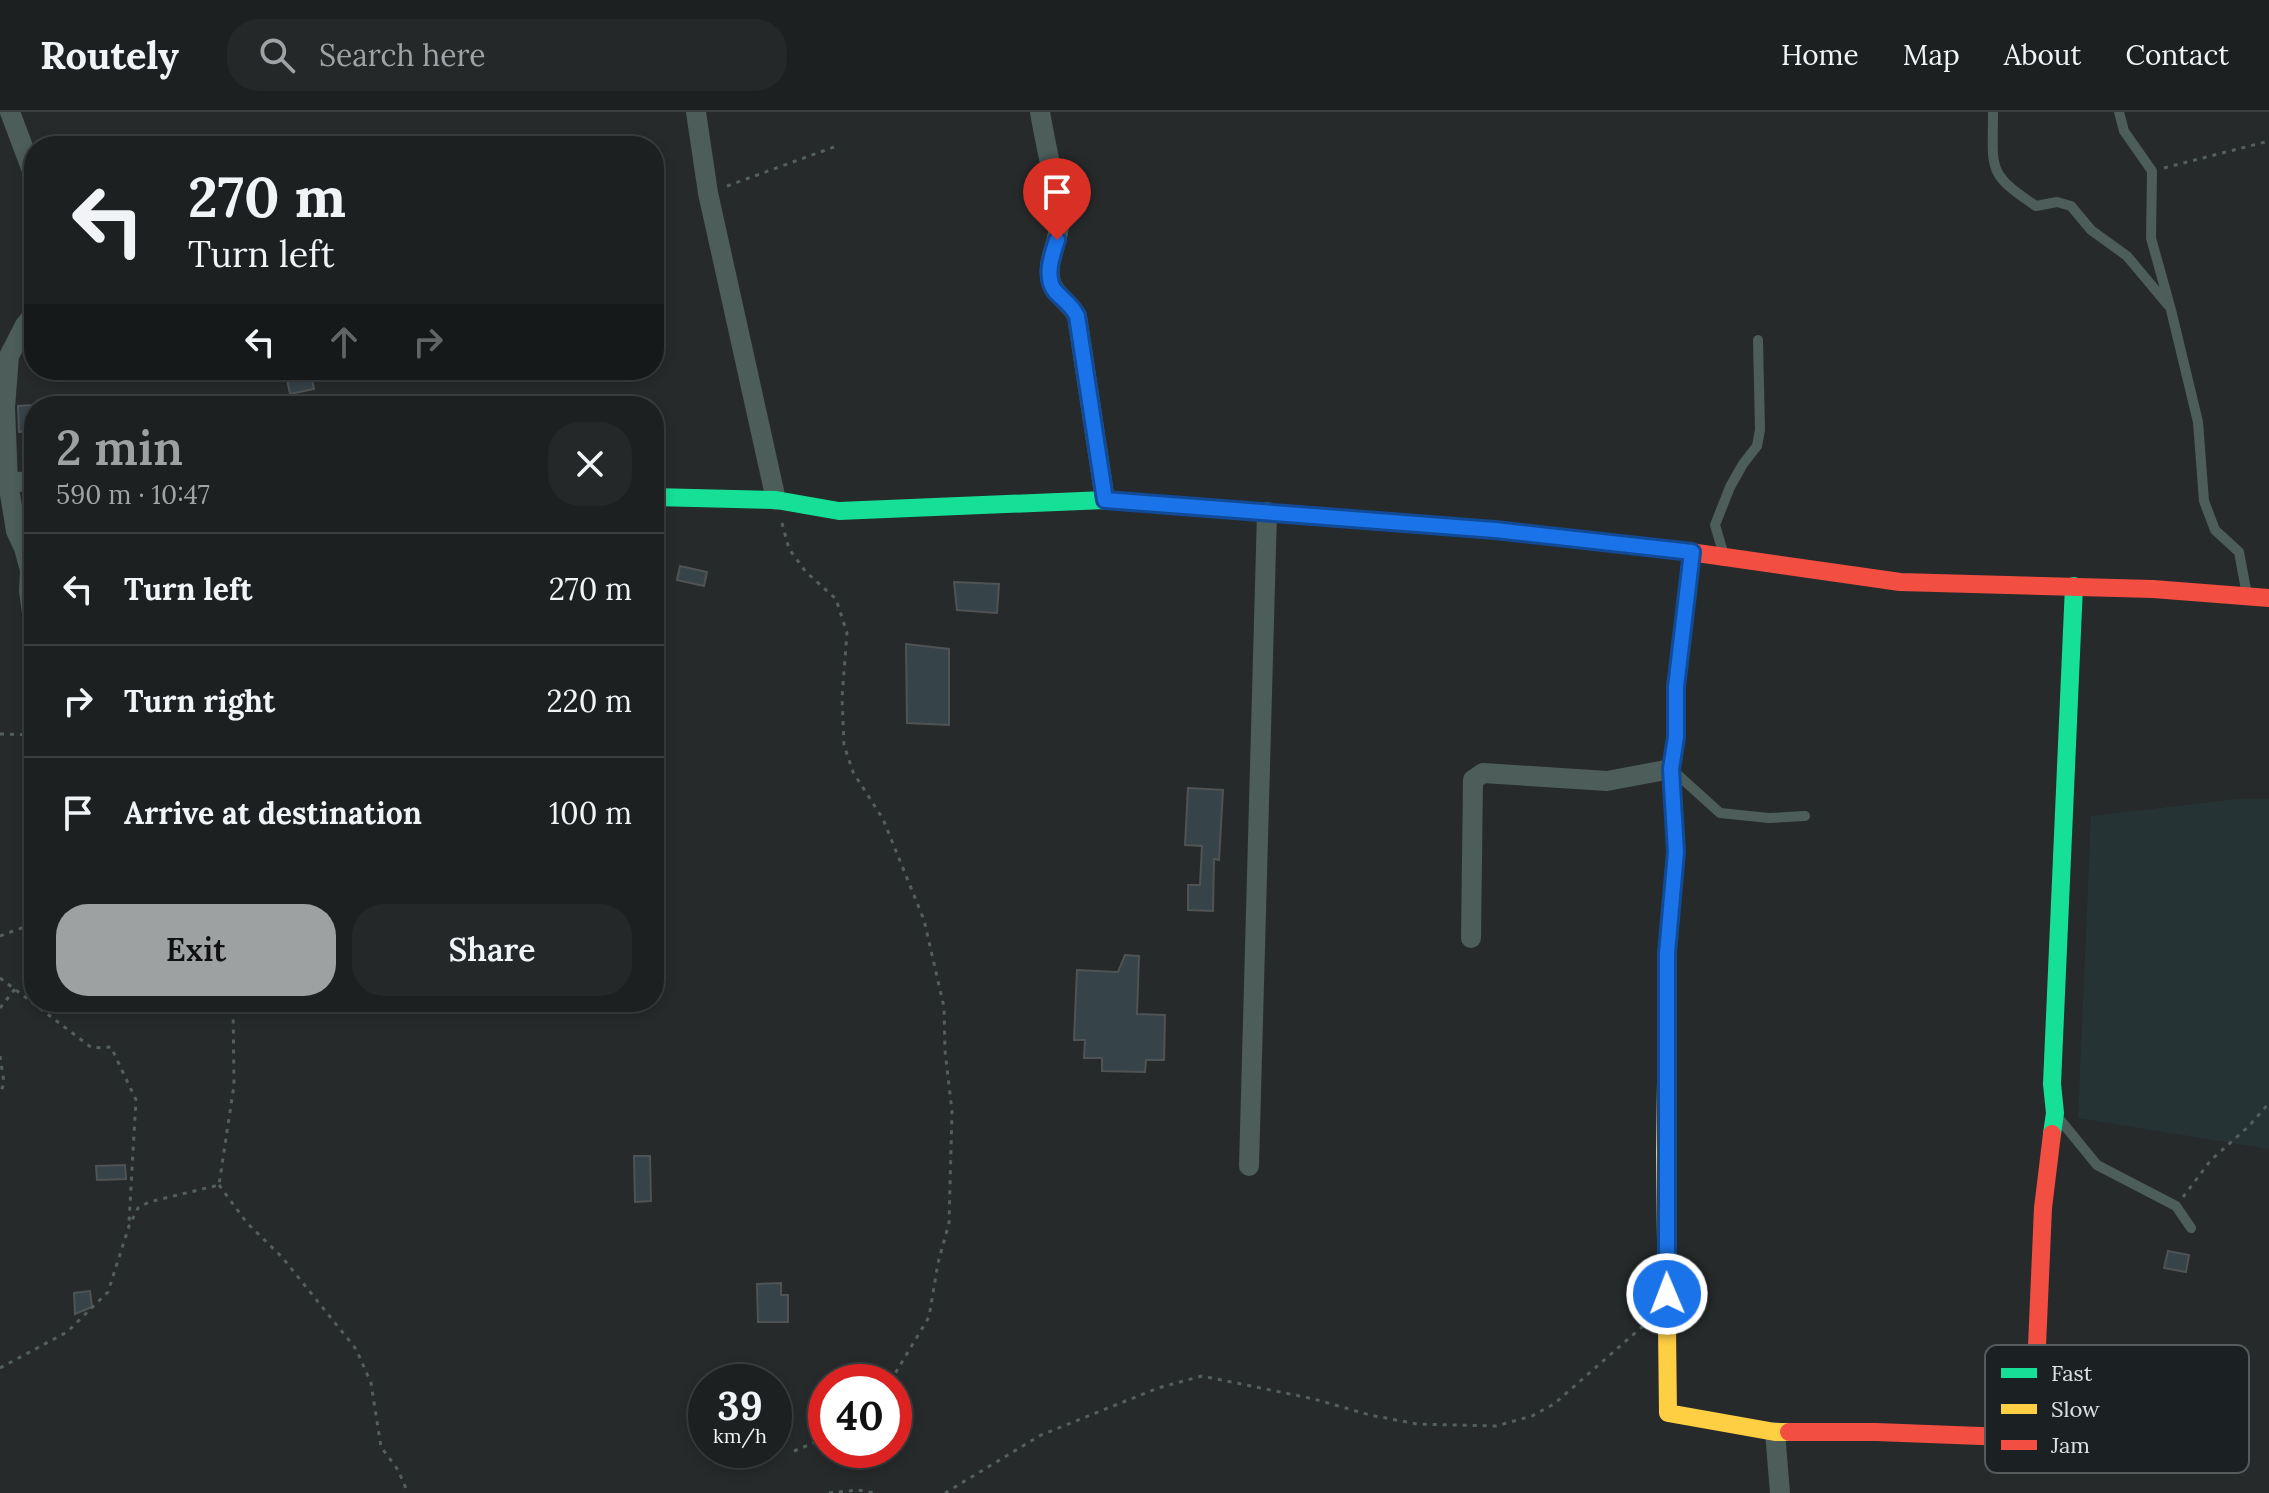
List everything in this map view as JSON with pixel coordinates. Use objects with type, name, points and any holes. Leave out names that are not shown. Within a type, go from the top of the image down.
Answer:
[{"type":"street","points":[[10,112],[24,149]]},
{"type":"street","points":[[696,112],[708,193],[776,500]]},
{"type":"street","points":[[1040,112],[1059,224],[1049,272],[1051,284],[1070,303],[1077,316],[1105,500]]},
{"type":"street","points":[[24,326],[5,350],[4,482],[24,553]]},
{"type":"street","points":[[4,482],[24,481]]},
{"type":"street","points":[[664,497],[776,500],[839,511],[1105,500],[1495,530],[1692,552],[1900,582],[2153,589],[2269,598]]},
{"type":"street","points":[[1249,1166],[1267,512]]},
{"type":"street","points":[[1692,552],[1676,687],[1676,737],[1671,769],[1676,852],[1667,953],[1668,1413],[1775,1432],[1985,1436]]},
{"type":"street","points":[[2037,1345],[2043,1208],[2055,1113],[2052,1084],[2074,586]]},
{"type":"street","points":[[1471,938],[1473,780],[1477,775],[1607,781],[1671,769]]},
{"type":"street","points":[[1775,1432],[1780,1493]]},
{"type":"lane","points":[[1993,112],[1993,167],[2009,188],[2036,206],[2057,202],[2071,206],[2091,230],[2127,256],[2171,310]]},
{"type":"lane","points":[[2119,112],[2124,131],[2152,171],[2151,238],[2198,422],[2204,501],[2215,530],[2239,552],[2248,597]]},
{"type":"lane","points":[[1724,557],[1715,525],[1730,487],[1757,446],[1760,430],[1758,340]]},
{"type":"lane","points":[[1671,769],[1720,813],[1769,818],[1805,816]]},
{"type":"lane","points":[[2055,1113],[2097,1165],[2176,1206],[2191,1228]]},
{"type":"path","points":[[2152,171],[2269,141]]},
{"type":"path","points":[[708,193],[834,147]]},
{"type":"path","points":[[776,500],[789,549],[806,572],[836,599],[847,633],[842,698],[844,745],[853,772],[883,819],[924,920],[944,1007],[952,1111],[949,1223],[938,1263],[929,1317],[901,1364]]},
{"type":"path","points":[[0,734],[24,735]]},
{"type":"path","points":[[0,936],[24,927]]},
{"type":"path","points":[[0,978],[24,996]]},
{"type":"path","points":[[0,1008],[15,989]]},
{"type":"path","points":[[45,1012],[92,1048],[111,1047],[136,1100],[129,1226]]},
{"type":"path","points":[[233,1012],[234,1085],[219,1185],[247,1223],[282,1257],[356,1349],[371,1383],[381,1447],[398,1470],[408,1493]]},
{"type":"path","points":[[0,1056],[4,1083],[0,1094]]},
{"type":"path","points":[[2176,1206],[2211,1160],[2269,1103]]},
{"type":"path","points":[[0,1368],[67,1332],[108,1292],[129,1226],[138,1208],[149,1202],[219,1185]]},
{"type":"path","points":[[945,1493],[1041,1435],[1158,1388],[1202,1376],[1417,1424],[1496,1426],[1532,1416],[1554,1404],[1651,1319]]},
{"type":"path","points":[[794,1451],[808,1445]]},
{"type":"path","points":[[829,1493],[858,1490],[874,1493]]},
{"type":"shaded area","points":[[2238,799],[2269,799],[2269,1149],[2078,1118],[2091,816]]},
{"type":"building","points":[[287,380],[312,380],[314,389],[290,394]]},
{"type":"building","points":[[18,406],[24,406],[24,432],[19,432]]},
{"type":"building","points":[[680,566],[707,572],[704,586],[677,580]]},
{"type":"building","points":[[954,582],[999,584],[997,613],[957,610]]},
{"type":"building","points":[[906,644],[949,649],[949,725],[907,723]]},
{"type":"building","points":[[1188,788],[1223,790],[1219,860],[1214,859],[1213,911],[1188,910],[1188,885],[1200,885],[1202,846],[1185,845]]},
{"type":"building","points":[[1125,955],[1139,956],[1137,1014],[1165,1015],[1164,1060],[1146,1060],[1145,1072],[1102,1071],[1102,1058],[1084,1058],[1085,1040],[1074,1040],[1077,970],[1118,972]]},
{"type":"building","points":[[634,1156],[650,1156],[651,1201],[635,1202]]},
{"type":"building","points":[[125,1165],[126,1179],[97,1180],[96,1166]]},
{"type":"building","points":[[2168,1251],[2189,1255],[2186,1272],[2164,1268]]},
{"type":"building","points":[[781,1283],[781,1295],[788,1295],[788,1322],[758,1322],[757,1284]]},
{"type":"building","points":[[90,1291],[92,1307],[75,1314],[74,1293]]},
{"type":"traffic: fast","points":[[664,497],[776,500],[839,511],[1105,500],[1334,518]]},
{"type":"traffic: fast","points":[[2052,1134],[2074,586]]},
{"type":"traffic: slow","points":[[1334,518],[1495,530],[1690,552]]},
{"type":"traffic: slow","points":[[1668,942],[1665,1154],[1668,1413],[1789,1432]]},
{"type":"traffic: jam","points":[[1690,552],[1900,582],[2153,589],[2269,598]]},
{"type":"traffic: jam","points":[[1668,942],[1676,852],[1671,769],[1676,737],[1676,687],[1692,552]]},
{"type":"traffic: jam","points":[[2037,1345],[2043,1208],[2052,1134]]},
{"type":"traffic: jam","points":[[1789,1432],[1985,1436]]},
{"type":"route","points":[[1057,240],[1049,272],[1051,284],[1070,303],[1077,316],[1105,500],[1495,530],[1692,552],[1676,687],[1676,737],[1671,769],[1676,852],[1667,953],[1667,1294]]}]
